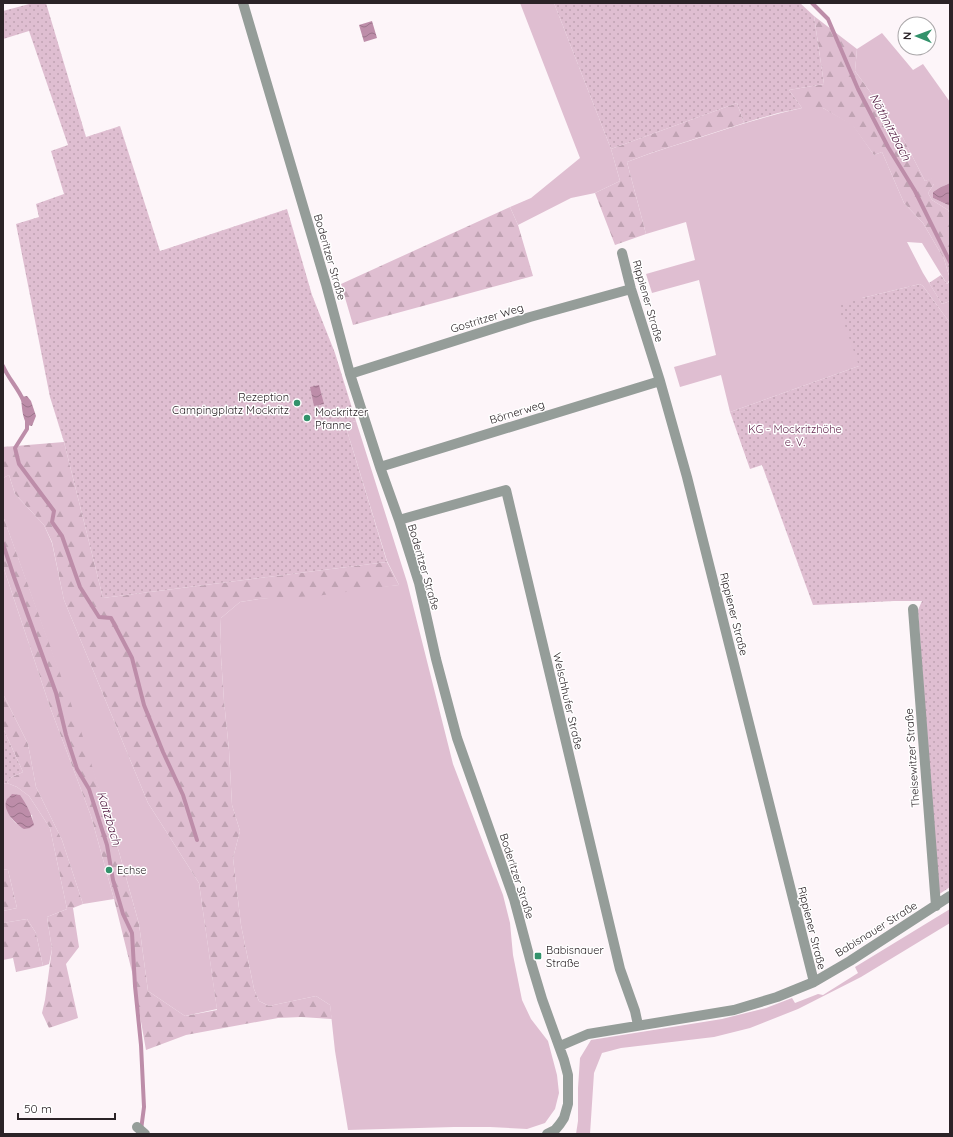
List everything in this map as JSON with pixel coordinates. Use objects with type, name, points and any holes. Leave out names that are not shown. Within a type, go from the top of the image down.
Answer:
[{"type":"street","name":"Boderitzer Straße","points":[[243,3],[326,284],[350,374],[419,583],[436,659],[457,738],[514,899],[542,999],[560,1046],[568,1075],[568,1104],[564,1118],[553,1133]]},
{"type":"street","name":"Rippiener Straße","points":[[622,253],[631,289],[660,381],[687,477],[814,982]]},
{"type":"street","name":"Gostritzer Weg","points":[[350,374],[530,317],[631,289]]},
{"type":"street","name":"Börnerweg","points":[[380,467],[660,381]]},
{"type":"street","name":"Welschhufer Straße","points":[[399,520],[506,490],[620,968],[635,1011],[638,1025]]},
{"type":"street","name":"Theisewitzer Straße","points":[[913,609],[936,906]]},
{"type":"street","name":"Babisnauer Straße","points":[[560,1046],[588,1034],[734,1010],[777,997],[814,982],[950,896]]},
{"type":"street","points":[[137,1126],[145,1134]]},
{"type":"green space","points":[[33,3],[46,3],[86,137],[120,126],[160,251],[287,209],[312,295],[335,353],[356,421],[345,424],[387,562],[103,598],[64,442],[50,397],[16,224],[39,217],[36,204],[64,194],[51,151],[68,145],[29,31],[3,39],[3,11]]},
{"type":"green space","points":[[520,3],[554,3],[611,149],[620,181],[595,193],[571,198],[518,225],[510,207],[531,198],[580,158]]},
{"type":"green space","points":[[554,3],[800,3],[814,16],[824,84],[789,90],[802,108],[744,123],[737,103],[611,149]]},
{"type":"green space","points":[[814,16],[857,49],[855,71],[902,136],[925,181],[934,177],[934,184],[928,193],[932,200],[948,210],[950,214],[950,279],[944,259],[923,223],[904,203],[882,152],[874,155],[853,126],[823,108],[802,108],[789,90],[824,84]]},
{"type":"green space","points":[[882,33],[897,51],[897,56],[901,56],[913,70],[923,64],[950,102],[950,183],[933,192],[933,198],[950,206],[950,214],[948,210],[932,200],[928,193],[934,184],[934,178],[925,181],[902,136],[855,71],[857,49]]},
{"type":"green space","points":[[737,103],[744,123],[627,162],[646,234],[615,245],[595,193],[620,181],[611,149]]},
{"type":"green space","points":[[802,108],[823,108],[853,125],[874,155],[882,152],[904,203],[923,223],[944,259],[950,279],[947,284],[922,243],[907,242],[923,273],[942,304],[950,301],[950,323],[920,284],[862,298],[859,366],[730,412],[721,375],[680,387],[674,367],[716,355],[699,280],[652,293],[646,274],[695,260],[686,222],[646,234],[627,162],[734,127]]},
{"type":"green space","points":[[510,207],[518,225],[533,276],[353,325],[341,284]]},
{"type":"green space","points":[[941,275],[947,284],[950,281],[950,301],[942,304],[929,283]]},
{"type":"green space","name":"KG - Mockritzhöhe e. V.","points":[[920,284],[950,323],[950,887],[938,895],[918,610],[922,601],[813,605],[762,465],[750,469],[730,412],[859,366],[838,306],[862,298]]},
{"type":"green space","points":[[356,421],[407,582],[453,764],[503,895],[510,923],[513,955],[522,1000],[531,1019],[548,1041],[557,1075],[559,1093],[555,1109],[545,1123],[527,1129],[454,1127],[348,1130],[335,1051],[330,1005],[316,996],[269,1006],[259,1001],[254,989],[241,925],[233,858],[240,831],[232,805],[220,642],[221,618],[240,602],[399,585],[387,561],[345,424]]},
{"type":"green space","points":[[64,442],[103,598],[387,562],[399,585],[316,596],[259,599],[240,602],[221,618],[220,642],[232,805],[240,831],[233,858],[241,925],[254,989],[259,1001],[269,1006],[316,996],[330,1005],[332,1019],[301,1017],[278,1018],[186,1035],[146,1050],[133,976],[91,816],[50,707],[3,566],[3,516],[82,734],[119,852],[139,924],[148,991],[185,1016],[217,1010],[199,883],[148,803],[64,600],[52,542],[44,525],[15,494],[9,475],[3,478],[3,447]]},
{"type":"green space","points":[[9,475],[15,494],[44,525],[52,543],[64,600],[148,803],[199,883],[217,1009],[185,1016],[148,991],[139,924],[119,852],[81,734],[3,516],[3,478]]},
{"type":"green space","points":[[3,566],[50,707],[91,816],[114,899],[83,904],[62,840],[36,787],[28,744],[3,694]]},
{"type":"green space","points":[[3,694],[28,744],[36,787],[62,840],[83,904],[73,908],[79,947],[66,964],[78,1018],[49,1028],[42,1013],[52,949],[47,917],[67,909],[50,828],[29,796],[17,787],[7,783],[10,778],[23,772],[3,728]]},
{"type":"green space","points":[[3,728],[23,772],[10,778],[7,783],[3,784]]},
{"type":"green space","points":[[7,783],[17,787],[29,796],[50,828],[67,909],[47,917],[52,949],[49,964],[43,966],[36,933],[27,919],[3,923],[3,911],[17,908],[8,870],[3,869],[3,784]],"holes":[[[8,811],[32,815],[33,825],[30,828],[16,823]]]},
{"type":"green space","points":[[3,869],[8,870],[17,908],[3,911]]},
{"type":"green space","points":[[950,909],[950,923],[861,977],[798,1009],[750,1028],[714,1037],[621,1048],[602,1053],[594,1073],[590,1134],[576,1134],[578,1121],[580,1058],[591,1040],[722,1019],[766,1008],[792,998],[795,1003],[818,994],[823,995],[858,973],[855,967]]},
{"type":"green space","points":[[27,919],[36,933],[43,966],[16,972],[13,958],[3,960],[3,923]]},
{"type":"water","points":[[372,21],[377,38],[364,42],[359,25]]},
{"type":"water","points":[[950,183],[950,206],[933,198],[933,192]]},
{"type":"water","points":[[319,385],[324,404],[314,406],[310,387]]},
{"type":"water","points":[[27,396],[31,401],[36,416],[32,426],[27,425],[22,412],[21,397]]},
{"type":"water","points":[[12,794],[20,795],[27,806],[34,825],[30,828],[24,829],[10,816],[6,808],[6,803],[7,799]]},
{"type":"waterway","name":"Nöthnitzbach","points":[[812,3],[828,19],[858,89],[888,147],[915,191],[950,262]]},
{"type":"waterway","points":[[3,366],[23,400]]},
{"type":"waterway","points":[[27,420],[27,429],[15,448],[19,464],[54,511],[52,522],[62,536],[80,587],[99,617],[111,618],[132,658],[144,705],[163,752],[183,795],[197,840]]},
{"type":"waterway","name":"Kaitzbach","points":[[3,544],[56,693],[66,735],[77,769],[89,789],[107,845],[113,880],[123,914],[132,933],[135,986],[141,1045],[144,1107],[141,1130]]},
{"type":"place","name":"Rezeption Campingplatz Mockritz","points":[[297,403]]},
{"type":"place","name":"Mockritzer Pfanne","points":[[307,418]]},
{"type":"place","name":"Echse","points":[[109,870]]},
{"type":"place","name":"Babisnauer Straße","points":[[538,956]]}]
